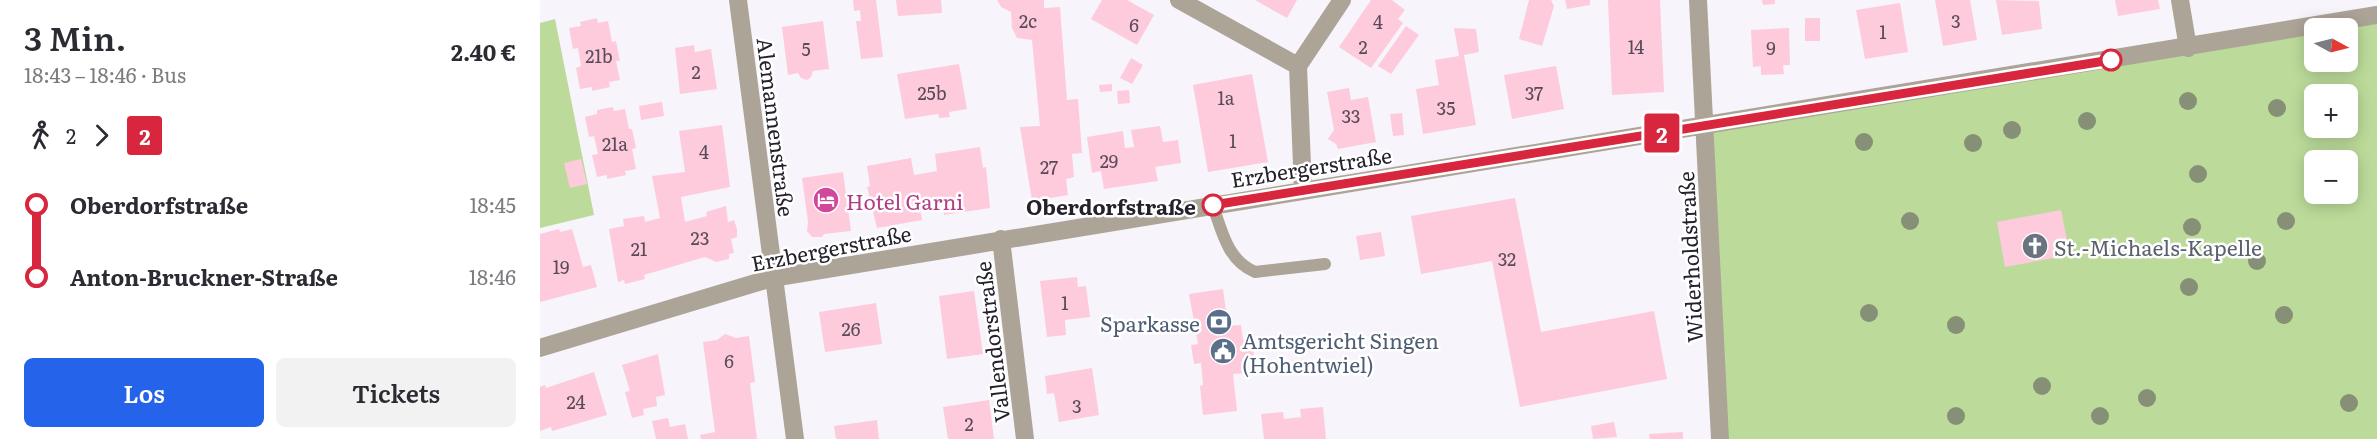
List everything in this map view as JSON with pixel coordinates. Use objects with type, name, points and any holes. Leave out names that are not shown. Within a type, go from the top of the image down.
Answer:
[{"type":"street","name":"Alemannenstraße","points":[[738,0],[772,278],[795,439]]},
{"type":"street","points":[[1179,0],[1298,66]]},
{"type":"street","points":[[1303,190],[1298,66],[1342,0]]},
{"type":"street","name":"Widerholdstraße","points":[[1698,0],[1720,439]]},
{"type":"street","points":[[2180,0],[2188,48]]},
{"type":"street","name":"Erzbergerstraße","points":[[540,348],[772,278],[1303,190],[1706,127],[2377,15]]},
{"type":"street","name":"Vallendorstraße","points":[[1001,239],[1025,439]]},
{"type":"lane","points":[[1213,206],[1229,252],[1246,268],[1255,272],[1325,264]]},
{"type":"green space","points":[[2377,15],[2377,439],[1720,439],[1706,127],[2304,27],[2304,72],[2358,72],[2358,18]]},
{"type":"green space","points":[[555,19],[594,215],[540,228],[540,23]]},
{"type":"building","points":[[853,0],[876,0],[883,57],[861,59],[856,21],[861,21],[860,10],[854,11]]},
{"type":"building","points":[[896,0],[941,0],[942,13],[898,16]]},
{"type":"building","points":[[997,0],[1044,0],[1044,8],[1060,7],[1067,100],[1078,99],[1082,153],[1072,154],[1074,177],[1066,179],[1068,195],[1032,201],[1020,127],[1040,126],[1032,40],[1017,38],[1012,28],[1011,12],[1001,7]]},
{"type":"building","points":[[1102,0],[1127,0],[1154,15],[1137,45],[1091,19]]},
{"type":"building","points":[[1255,0],[1297,0],[1287,18]]},
{"type":"building","points":[[1371,0],[1392,0],[1405,10],[1398,19],[1403,23],[1371,68],[1339,47]]},
{"type":"building","points":[[1529,0],[1551,0],[1554,6],[1542,46],[1519,39]]},
{"type":"building","points":[[1565,0],[1590,0],[1590,5],[1567,9]]},
{"type":"building","points":[[1608,0],[1660,0],[1664,92],[1612,95]]},
{"type":"building","points":[[1762,0],[1775,0],[1775,4],[1763,5]]},
{"type":"building","points":[[1935,0],[1970,0],[1977,40],[1943,46]]},
{"type":"building","points":[[1996,0],[2039,1],[2042,29],[2002,35]]},
{"type":"building","points":[[2115,0],[2158,0],[2160,9],[2118,16]]},
{"type":"building","points":[[1900,3],[1908,52],[1865,59],[1856,10]]},
{"type":"building","points":[[597,18],[598,23],[608,21],[612,42],[616,41],[620,61],[616,61],[620,80],[609,82],[610,87],[592,91],[592,87],[580,89],[576,68],[581,66],[578,48],[573,49],[569,28],[581,26],[580,22]]},
{"type":"building","points":[[1805,18],[1820,18],[1820,41],[1805,41]]},
{"type":"building","points":[[823,21],[829,69],[813,71],[807,80],[801,78],[798,73],[788,75],[782,27]]},
{"type":"building","points":[[1406,26],[1419,35],[1391,74],[1378,66]]},
{"type":"building","points":[[1454,28],[1476,29],[1479,52],[1464,55],[1476,125],[1423,134],[1416,89],[1439,85],[1435,60],[1459,56]]},
{"type":"building","points":[[1789,28],[1790,65],[1783,65],[1784,74],[1761,75],[1761,66],[1753,67],[1751,30]]},
{"type":"building","points":[[694,45],[695,52],[711,49],[717,89],[680,94],[675,48]]},
{"type":"building","points":[[1131,58],[1143,65],[1132,84],[1120,78]]},
{"type":"building","points":[[959,64],[967,109],[949,112],[950,117],[939,118],[938,114],[905,119],[897,74]]},
{"type":"building","points":[[1556,66],[1564,109],[1512,119],[1504,75]]},
{"type":"building","points":[[1252,74],[1268,162],[1208,172],[1193,85]]},
{"type":"building","points":[[1112,84],[1112,91],[1100,92],[1099,85]]},
{"type":"building","points":[[1349,88],[1351,100],[1368,97],[1376,142],[1338,149],[1336,144],[1328,139],[1334,130],[1327,92]]},
{"type":"building","points":[[1129,90],[1130,103],[1118,104],[1117,91]]},
{"type":"building","points":[[662,102],[664,116],[641,120],[639,106]]},
{"type":"building","points":[[613,107],[614,111],[625,109],[636,148],[632,149],[636,169],[625,171],[626,175],[607,179],[607,175],[597,177],[592,155],[598,154],[594,136],[589,137],[585,117],[597,114],[597,110]]},
{"type":"building","points":[[1402,113],[1404,135],[1393,136],[1390,114]]},
{"type":"building","points":[[722,125],[730,187],[681,197],[685,222],[707,216],[706,212],[726,206],[728,222],[734,220],[737,229],[737,237],[731,239],[734,253],[729,254],[729,259],[716,262],[705,257],[644,275],[645,279],[625,284],[624,280],[618,282],[609,229],[624,226],[623,219],[644,216],[645,222],[660,218],[652,176],[685,172],[679,131]]},
{"type":"building","points":[[1160,126],[1163,142],[1178,140],[1181,163],[1155,167],[1158,181],[1104,189],[1101,171],[1092,173],[1087,137],[1123,131],[1125,148],[1134,147],[1131,130]]},
{"type":"building","points":[[980,147],[983,168],[986,167],[990,208],[944,215],[942,199],[919,204],[922,220],[877,228],[867,187],[870,186],[867,166],[911,158],[914,175],[937,171],[935,154]]},
{"type":"building","points":[[581,159],[587,184],[570,188],[564,163]]},
{"type":"building","name":"Hotel Garni","points":[[843,172],[851,231],[812,237],[807,231],[808,222],[802,178]]},
{"type":"building","points":[[1515,198],[1541,332],[1654,311],[1667,379],[1520,407],[1492,261],[1421,274],[1411,216]]},
{"type":"building","name":"St.-Michaels-Kapelle","points":[[2061,210],[2070,255],[2005,267],[1997,222]]},
{"type":"building","points":[[559,229],[560,232],[572,229],[583,267],[591,265],[597,287],[540,302],[540,234]]},
{"type":"building","points":[[1381,232],[1385,256],[1360,260],[1356,236]]},
{"type":"building","points":[[1077,277],[1078,287],[1086,286],[1090,317],[1065,320],[1066,335],[1047,337],[1040,281]]},
{"type":"building","name":"Amtsgericht Singen (Hohentwiel)","points":[[1223,289],[1228,326],[1241,325],[1243,340],[1252,339],[1254,356],[1245,358],[1247,373],[1233,374],[1237,411],[1203,415],[1200,386],[1203,385],[1201,363],[1194,364],[1191,345],[1198,344],[1189,294]]},
{"type":"building","points":[[974,291],[983,354],[947,359],[939,296]]},
{"type":"building","points":[[876,303],[882,344],[825,352],[819,312]]},
{"type":"building","points":[[725,334],[736,338],[749,336],[755,382],[750,383],[757,439],[701,439],[700,435],[715,432],[703,342],[717,340]]},
{"type":"building","points":[[658,354],[665,395],[656,397],[657,406],[643,409],[644,415],[632,418],[625,392],[630,391],[622,365]]},
{"type":"building","points":[[1092,368],[1099,415],[1059,422],[1054,393],[1047,394],[1045,376]]},
{"type":"building","points":[[594,372],[607,415],[552,431],[551,427],[540,431],[540,387],[545,385],[546,388]]},
{"type":"building","points":[[989,400],[994,439],[948,439],[943,407]]},
{"type":"building","points":[[1323,407],[1326,439],[1264,439],[1261,414],[1283,412],[1284,419],[1301,417],[1300,409]]},
{"type":"building","points":[[668,418],[670,427],[685,424],[688,439],[656,439],[652,421]]},
{"type":"building","points":[[877,420],[879,439],[836,439],[834,426]]},
{"type":"building","points":[[1614,422],[1617,437],[1593,439],[1591,426]]},
{"type":"building","points":[[1683,432],[1683,439],[1650,439],[1649,434]]},
{"type":"bus line","name":"2","points":[[1213,205],[2111,60]]},
{"type":"place","name":"Hotel Garni","points":[[826,200]]},
{"type":"place","name":"Oberdorfstraße","points":[[1213,205]]},
{"type":"place","name":"St.-Michaels-Kapelle","points":[[2035,246]]},
{"type":"place","name":"Sparkasse","points":[[1219,322]]},
{"type":"place","name":"Amtsgericht Singen (Hohentwiel)","points":[[1223,351]]}]
